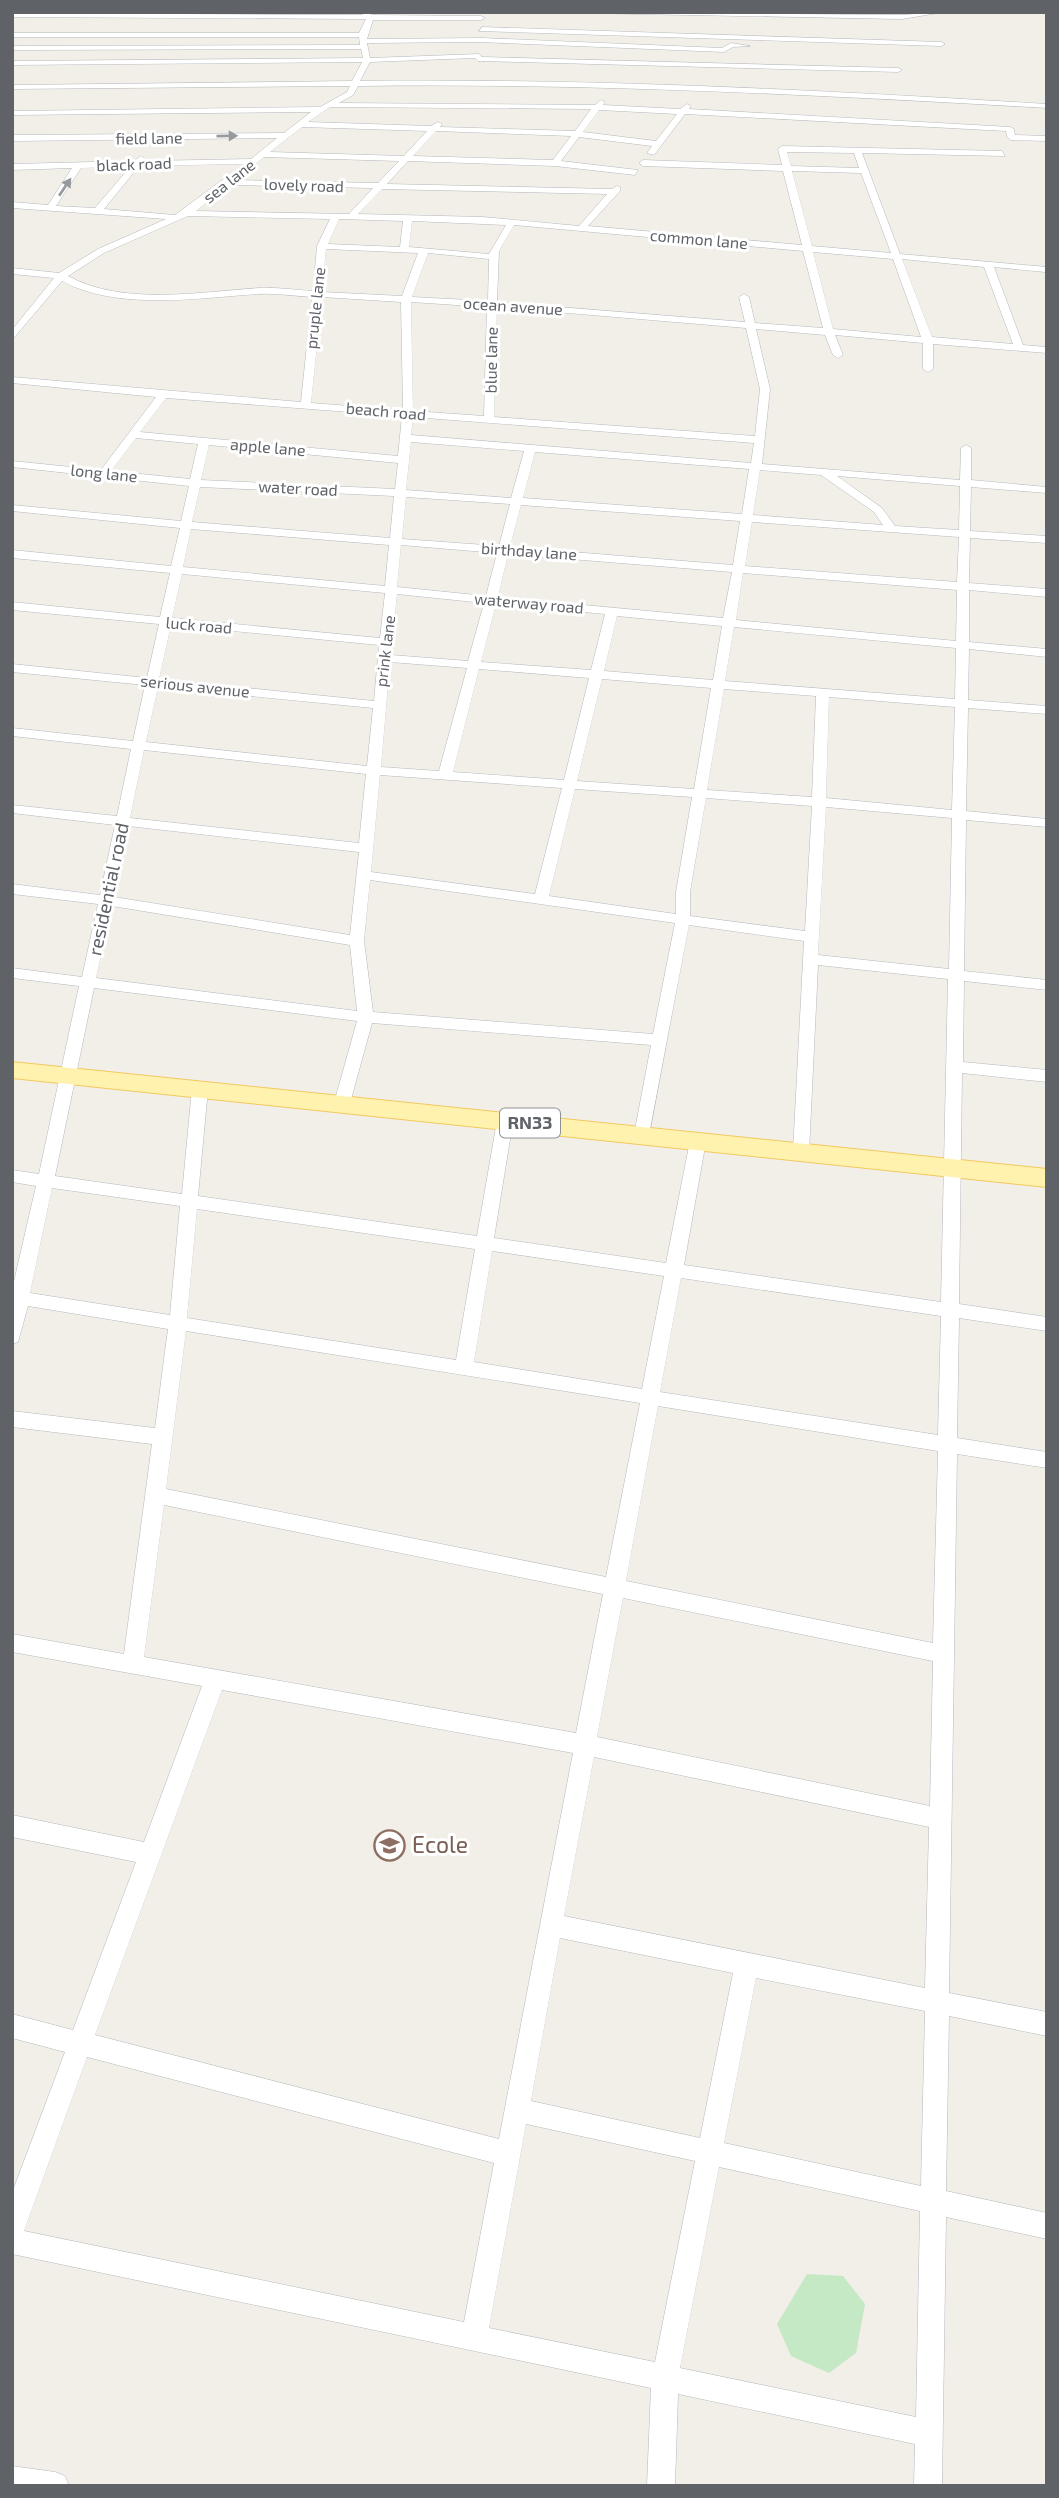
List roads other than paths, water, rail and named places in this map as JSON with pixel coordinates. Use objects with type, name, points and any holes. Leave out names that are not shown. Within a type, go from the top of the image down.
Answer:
[{"type":"main road","name":"RN33","points":[[12,1070],[1047,1178]]},
{"type":"street","points":[[533,12],[895,17],[941,12]]},
{"type":"street","points":[[24,95],[81,13]]},
{"type":"street","points":[[19,16],[81,13],[481,15],[482,41],[479,58],[467,82],[433,130],[352,216]]},
{"type":"street","points":[[367,14],[363,41],[367,60]]},
{"type":"street","points":[[12,35],[269,35],[363,41],[482,41],[724,50],[731,45],[805,49],[825,16]]},
{"type":"street","points":[[879,51],[895,17]]},
{"type":"street","points":[[482,29],[941,44]]},
{"type":"street","points":[[236,70],[269,35]]},
{"type":"street","points":[[12,48],[259,48],[363,41]]},
{"type":"street","points":[[12,64],[479,58],[898,71]]},
{"type":"street","points":[[772,103],[799,58]]},
{"type":"street","name":"sea lane","points":[[61,276],[101,251],[183,215],[300,124],[350,93],[367,60]]},
{"type":"street","points":[[859,95],[875,61]]},
{"type":"street","points":[[555,163],[631,63]]},
{"type":"street","points":[[79,121],[87,113],[110,64]]},
{"type":"street","points":[[210,95],[230,78]]},
{"type":"street","points":[[12,87],[467,82],[699,88],[772,103],[1010,129],[1012,138],[1047,139]]},
{"type":"street","points":[[582,228],[659,144],[699,88]]},
{"type":"street","points":[[12,112],[197,112],[452,104],[684,112],[859,95],[1047,106]]},
{"type":"street","points":[[197,112],[203,103]]},
{"type":"street","points":[[12,112],[18,104]]},
{"type":"street","points":[[215,120],[222,111]]},
{"type":"street","points":[[300,124],[577,134],[659,144]]},
{"type":"street","points":[[201,137],[208,128]]},
{"type":"street","points":[[65,138],[72,130]]},
{"type":"street","name":"field lane","points":[[12,138],[286,135]]},
{"type":"street","points":[[96,213],[138,163],[154,138]]},
{"type":"street","points":[[838,355],[829,332],[782,149],[1002,154]]},
{"type":"street","points":[[857,150],[928,341],[928,369]]},
{"type":"street","points":[[263,154],[555,163],[635,172]]},
{"type":"street","name":"black road","points":[[12,167],[255,160]]},
{"type":"street","points":[[643,163],[864,171]]},
{"type":"street","points":[[51,207],[78,166]]},
{"type":"street","name":"lovely road","points":[[227,182],[614,192]]},
{"type":"street","name":"common lane","points":[[12,205],[96,213],[352,216],[512,222],[1045,269]]},
{"type":"street","name":"pruple lane","points":[[306,404],[322,246],[336,216]]},
{"type":"street","points":[[404,250],[408,218]]},
{"type":"street","name":"blue lane","points":[[489,419],[494,251],[512,222]]},
{"type":"street","points":[[322,246],[424,250],[494,257]]},
{"type":"street","name":"prink lane","points":[[342,1103],[366,1017],[357,941],[408,413],[406,299],[424,250]]},
{"type":"street","points":[[988,264],[1019,348]]},
{"type":"street","points":[[12,271],[61,276]]},
{"type":"street","points":[[12,337],[61,276]]},
{"type":"street","name":"ocean avenue","points":[[61,276],[83,288],[165,299],[262,291],[492,304],[1047,351]]},
{"type":"street","points":[[642,1135],[683,919],[683,892],[760,440],[765,389],[744,297]]},
{"type":"street","name":"beach road","points":[[12,380],[163,395],[760,440]]},
{"type":"street","points":[[104,473],[163,395]]},
{"type":"street","name":"apple lane","points":[[133,435],[403,460]]},
{"type":"street","points":[[406,438],[1047,490]]},
{"type":"street","name":"residential road","points":[[12,1337],[16,1297],[46,1181],[204,442]]},
{"type":"street","points":[[445,776],[530,448]]},
{"type":"street","points":[[928,2486],[966,448]]},
{"type":"street","name":"long lane","points":[[12,464],[196,483]]},
{"type":"street","points":[[824,472],[878,510],[892,529]]},
{"type":"street","name":"water road","points":[[196,483],[400,493],[1047,540]]},
{"type":"street","name":"birthday lane","points":[[12,508],[186,525],[1047,593]]},
{"type":"street","name":"waterway road","points":[[12,554],[1047,653]]},
{"type":"street","name":"luck road","points":[[12,606],[385,642]]},
{"type":"street","points":[[541,900],[612,611]]},
{"type":"street","points":[[383,657],[1047,710]]},
{"type":"street","name":"serious avenue","points":[[12,668],[379,705]]},
{"type":"street","points":[[801,1152],[810,937],[820,802],[823,692]]},
{"type":"street","points":[[12,732],[373,771],[820,802],[1047,823]]},
{"type":"street","points":[[12,809],[366,848]]},
{"type":"street","points":[[363,875],[810,937]]},
{"type":"street","points":[[12,889],[106,900],[357,941]]},
{"type":"street","points":[[809,959],[1047,985]]},
{"type":"street","points":[[12,974],[366,1017],[658,1040]]},
{"type":"street","points":[[954,1067],[1047,1076]]},
{"type":"street","points":[[132,1664],[178,1322],[200,1089]]},
{"type":"street","points":[[464,1367],[505,1121]]},
{"type":"street","points":[[474,2338],[698,1141]]},
{"type":"street","points":[[12,1176],[1047,1324]]},
{"type":"street","points":[[16,1297],[1047,1460]]},
{"type":"street","points":[[12,1419],[162,1437]]},
{"type":"street","points":[[155,1495],[943,1654]]},
{"type":"street","points":[[12,1643],[585,1745],[940,1818]]},
{"type":"street","points":[[12,2228],[215,1679]]},
{"type":"street","points":[[12,1826],[149,1854]]},
{"type":"street","points":[[551,1925],[1047,2024]]},
{"type":"street","points":[[661,2486],[666,2378],[747,1964]]},
{"type":"street","points":[[12,2026],[508,2154]]},
{"type":"street","points":[[517,2110],[1047,2226]]},
{"type":"street","points":[[12,2241],[929,2433]]},
{"type":"street","points":[[12,2480],[55,2486]]},
{"type":"place","name":"Ecole","points":[[389,1845]]}]
